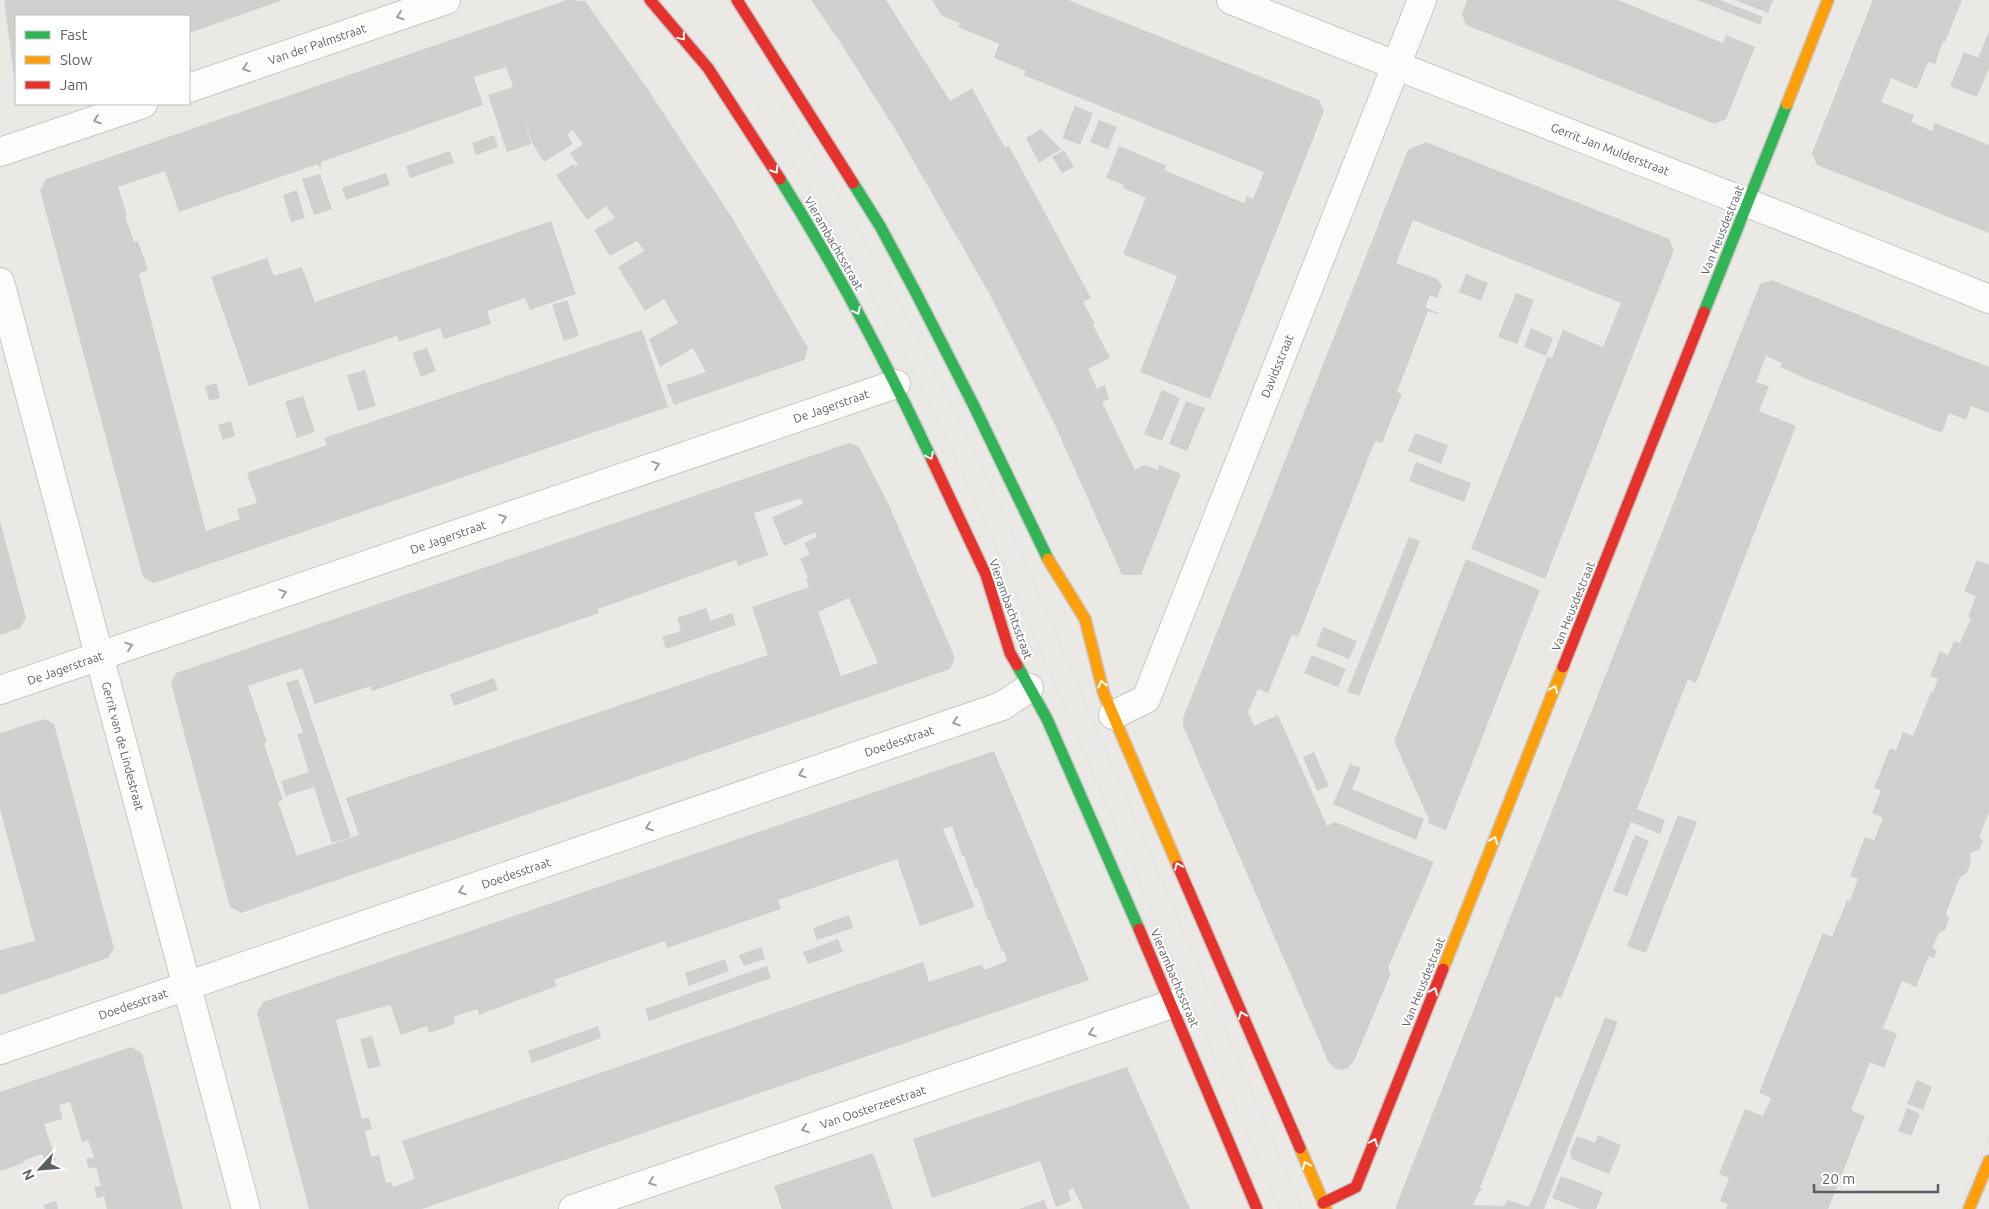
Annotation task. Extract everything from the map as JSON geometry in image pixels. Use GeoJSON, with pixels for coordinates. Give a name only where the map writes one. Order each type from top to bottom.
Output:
{"type":"FeatureCollection","features":[{"type":"Feature","properties":{"kind":"street","name":"Van der Palmstraat"},"geometry":{"type":"LineString","coordinates":[[190,88],[446,0]]}},
{"type":"Feature","properties":{"kind":"street","name":"Vierambachtsstraat"},"geometry":{"type":"LineString","coordinates":[[650,0],[708,68],[753,135],[804,216],[896,384],[986,575],[1010,652],[1047,720],[1172,1004],[1257,1209]]}},
{"type":"Feature","properties":{"kind":"street"},"geometry":{"type":"LineString","coordinates":[[736,0],[880,226],[916,291],[973,404],[1043,551],[1085,619],[1104,694],[1324,1206]]}},
{"type":"Feature","properties":{"kind":"street","name":"Gerrit Jan Mulderstraat"},"geometry":{"type":"LineString","coordinates":[[1230,0],[1748,202],[1989,299]]}},
{"type":"Feature","properties":{"kind":"street","name":"Davidsstraat"},"geometry":{"type":"LineString","coordinates":[[1113,715],[1146,699],[1422,0]]}},
{"type":"Feature","properties":{"kind":"street","name":"Van Heusdestraat"},"geometry":{"type":"LineString","coordinates":[[1324,1206],[1356,1188],[1828,0]]}},
{"type":"Feature","properties":{"kind":"street"},"geometry":{"type":"LineString","coordinates":[[0,152],[140,105]]}},
{"type":"Feature","properties":{"kind":"street","name":"Gerrit van de Lindestraat"},"geometry":{"type":"LineString","coordinates":[[0,282],[246,1209]]}},
{"type":"Feature","properties":{"kind":"street","name":"De Jagerstraat"},"geometry":{"type":"LineString","coordinates":[[0,690],[896,384]]}},
{"type":"Feature","properties":{"kind":"street","name":"Doedesstraat"},"geometry":{"type":"LineString","coordinates":[[0,1050],[1002,706],[1029,688]]}},
{"type":"Feature","properties":{"kind":"street","name":"Van Oosterzeestraat"},"geometry":{"type":"LineString","coordinates":[[573,1209],[1172,1004]]}},
{"type":"Feature","properties":{"kind":"street"},"geometry":{"type":"LineString","coordinates":[[1978,1200],[1989,1161]]}},
{"type":"Feature","properties":{"kind":"building"},"geometry":{"type":"Polygon","coordinates":[[[4,0],[283,0],[190,33],[190,15],[15,15],[15,83],[4,0]]]}},
{"type":"Feature","properties":{"kind":"building"},"geometry":{"type":"Polygon","coordinates":[[[567,0],[585,1],[645,85],[734,221],[808,348],[804,360],[674,405],[666,385],[706,372],[693,348],[660,367],[649,339],[678,323],[664,299],[645,311],[618,267],[644,251],[637,241],[610,256],[594,230],[615,218],[606,206],[587,220],[556,175],[574,164],[575,167],[578,165],[570,153],[583,144],[573,130],[567,134],[573,144],[544,162],[531,141],[522,112],[531,144],[507,152],[488,95],[513,87],[506,67],[474,77],[483,105],[321,162],[321,171],[318,164],[179,212],[165,171],[118,187],[134,242],[138,241],[148,270],[139,274],[206,531],[240,519],[237,509],[257,503],[247,473],[327,445],[324,438],[642,330],[668,407],[154,583],[143,577],[40,190],[46,179],[567,0]]]}},
{"type":"Feature","properties":{"kind":"building"},"geometry":{"type":"Polygon","coordinates":[[[811,0],[886,0],[950,101],[972,88],[1005,148],[1009,146],[1091,298],[1083,302],[1110,358],[1088,369],[1097,389],[1105,385],[1109,399],[1102,402],[1135,470],[1144,465],[1158,470],[1159,465],[1181,474],[1141,575],[1122,575],[1055,425],[989,293],[898,134],[811,0]]]}},
{"type":"Feature","properties":{"kind":"building"},"geometry":{"type":"Polygon","coordinates":[[[932,0],[1068,0],[1319,100],[1324,111],[1210,399],[1140,372],[1177,276],[1123,254],[1146,198],[1123,188],[1124,185],[1106,178],[1119,146],[1167,166],[1164,170],[1244,203],[1247,196],[1253,199],[1264,172],[1023,75],[1026,71],[994,58],[999,44],[958,27],[960,23],[942,16],[932,0]]]}},
{"type":"Feature","properties":{"kind":"building"},"geometry":{"type":"Polygon","coordinates":[[[1467,0],[1618,0],[1723,43],[1726,35],[1755,47],[1726,119],[1715,124],[1466,25],[1462,14],[1467,0]]]}},
{"type":"Feature","properties":{"kind":"building"},"geometry":{"type":"Polygon","coordinates":[[[1697,0],[1720,0],[1763,17],[1760,25],[1697,0]]]}},
{"type":"Feature","properties":{"kind":"building"},"geometry":{"type":"Polygon","coordinates":[[[1735,0],[1773,0],[1768,13],[1735,0]]]}},
{"type":"Feature","properties":{"kind":"building"},"geometry":{"type":"Polygon","coordinates":[[[1873,0],[1962,0],[1945,42],[1943,41],[1935,64],[1928,62],[1917,89],[1891,78],[1881,102],[1914,115],[1911,122],[1932,131],[1935,123],[1989,145],[1989,233],[1817,165],[1812,153],[1873,0]]]}},
{"type":"Feature","properties":{"kind":"building"},"geometry":{"type":"Polygon","coordinates":[[[1989,31],[1989,68],[1977,97],[1950,86],[1964,52],[1978,58],[1989,31]]]}},
{"type":"Feature","properties":{"kind":"building"},"geometry":{"type":"Polygon","coordinates":[[[1075,106],[1093,113],[1080,145],[1062,138],[1075,106]]]}},
{"type":"Feature","properties":{"kind":"building"},"geometry":{"type":"Polygon","coordinates":[[[1099,120],[1117,127],[1108,149],[1090,142],[1099,120]]]}},
{"type":"Feature","properties":{"kind":"building"},"geometry":{"type":"Polygon","coordinates":[[[1041,129],[1061,149],[1039,163],[1026,138],[1041,129]]]}},
{"type":"Feature","properties":{"kind":"building"},"geometry":{"type":"Polygon","coordinates":[[[494,135],[498,147],[476,155],[472,143],[494,135]]]}},
{"type":"Feature","properties":{"kind":"building"},"geometry":{"type":"Polygon","coordinates":[[[1426,142],[1669,239],[1674,250],[1545,579],[1471,549],[1548,356],[1552,358],[1563,330],[1603,347],[1621,303],[1413,220],[1396,263],[1437,279],[1442,286],[1437,298],[1430,295],[1425,307],[1438,314],[1428,311],[1397,392],[1402,394],[1382,443],[1375,441],[1298,637],[1292,634],[1268,693],[1258,689],[1248,712],[1254,726],[1278,715],[1327,826],[1335,822],[1434,862],[1388,968],[1391,973],[1354,1061],[1348,1068],[1341,1070],[1334,1068],[1328,1061],[1183,726],[1183,718],[1408,150],[1426,142]]]}},
{"type":"Feature","properties":{"kind":"building"},"geometry":{"type":"Polygon","coordinates":[[[1064,150],[1074,167],[1062,173],[1052,157],[1064,150]]]}},
{"type":"Feature","properties":{"kind":"building"},"geometry":{"type":"Polygon","coordinates":[[[450,151],[454,163],[410,178],[406,166],[450,151]]]}},
{"type":"Feature","properties":{"kind":"building"},"geometry":{"type":"Polygon","coordinates":[[[386,173],[390,185],[346,200],[342,188],[386,173]]]}},
{"type":"Feature","properties":{"kind":"building"},"geometry":{"type":"Polygon","coordinates":[[[320,174],[332,209],[314,215],[302,179],[320,174]]]}},
{"type":"Feature","properties":{"kind":"building"},"geometry":{"type":"Polygon","coordinates":[[[297,190],[305,218],[291,222],[283,195],[297,190]]]}},
{"type":"Feature","properties":{"kind":"building"},"geometry":{"type":"Polygon","coordinates":[[[551,221],[576,294],[530,310],[525,298],[487,311],[491,324],[444,339],[440,328],[399,342],[397,336],[249,386],[211,277],[267,258],[274,276],[302,267],[315,302],[551,221]]]}},
{"type":"Feature","properties":{"kind":"building"},"geometry":{"type":"Polygon","coordinates":[[[1466,274],[1488,283],[1481,301],[1459,292],[1466,274]]]}},
{"type":"Feature","properties":{"kind":"building"},"geometry":{"type":"Polygon","coordinates":[[[1772,280],[1989,367],[1989,413],[1971,406],[1966,420],[1949,413],[1942,433],[1807,379],[1780,367],[1782,363],[1766,356],[1756,382],[1769,386],[1759,411],[1796,426],[1696,683],[1688,679],[1637,809],[1665,820],[1660,834],[1631,822],[1561,998],[1556,996],[1480,1188],[1483,1189],[1482,1191],[1480,1190],[1473,1205],[1504,1206],[1508,1200],[1529,1207],[1605,1017],[1618,1022],[1544,1209],[1396,1209],[1760,284],[1772,280]]]}},
{"type":"Feature","properties":{"kind":"building"},"geometry":{"type":"Polygon","coordinates":[[[1516,293],[1534,300],[1517,344],[1498,337],[1516,293]]]}},
{"type":"Feature","properties":{"kind":"building"},"geometry":{"type":"Polygon","coordinates":[[[567,300],[579,336],[564,341],[552,305],[567,300]]]}},
{"type":"Feature","properties":{"kind":"building"},"geometry":{"type":"Polygon","coordinates":[[[1531,328],[1553,338],[1546,356],[1524,347],[1531,328]]]}},
{"type":"Feature","properties":{"kind":"building"},"geometry":{"type":"Polygon","coordinates":[[[427,348],[436,371],[421,377],[412,353],[427,348]]]}},
{"type":"Feature","properties":{"kind":"building"},"geometry":{"type":"Polygon","coordinates":[[[365,370],[376,406],[358,411],[347,375],[365,370]]]}},
{"type":"Feature","properties":{"kind":"building"},"geometry":{"type":"Polygon","coordinates":[[[217,383],[220,398],[209,401],[205,386],[217,383]]]}},
{"type":"Feature","properties":{"kind":"building"},"geometry":{"type":"Polygon","coordinates":[[[1162,390],[1180,398],[1162,441],[1144,434],[1162,390]]]}},
{"type":"Feature","properties":{"kind":"building"},"geometry":{"type":"Polygon","coordinates":[[[303,396],[315,432],[297,438],[285,402],[303,396]]]}},
{"type":"Feature","properties":{"kind":"building"},"geometry":{"type":"Polygon","coordinates":[[[1186,401],[1205,408],[1187,451],[1169,444],[1186,401]]]}},
{"type":"Feature","properties":{"kind":"building"},"geometry":{"type":"Polygon","coordinates":[[[231,421],[235,436],[223,440],[218,425],[231,421]]]}},
{"type":"Feature","properties":{"kind":"building"},"geometry":{"type":"Polygon","coordinates":[[[1415,433],[1448,445],[1441,464],[1408,451],[1415,433]]]}},
{"type":"Feature","properties":{"kind":"building"},"geometry":{"type":"Polygon","coordinates":[[[849,443],[859,447],[888,503],[955,658],[950,669],[241,913],[230,907],[171,683],[176,673],[849,443]],[[801,498],[754,513],[768,555],[738,566],[736,560],[598,609],[599,613],[372,691],[371,686],[315,704],[302,668],[248,686],[267,742],[264,744],[283,800],[278,802],[297,856],[359,835],[346,798],[768,655],[752,607],[809,587],[806,578],[808,577],[800,559],[810,554],[804,543],[817,537],[815,532],[784,546],[772,517],[803,504],[801,498]],[[849,598],[818,612],[841,676],[878,663],[849,598]]]}},
{"type":"Feature","properties":{"kind":"building"},"geometry":{"type":"Polygon","coordinates":[[[1416,462],[1471,483],[1464,502],[1409,481],[1416,462]]]}},
{"type":"Feature","properties":{"kind":"building"},"geometry":{"type":"Polygon","coordinates":[[[0,521],[26,618],[20,628],[0,635],[0,521]]]}},
{"type":"Feature","properties":{"kind":"building"},"geometry":{"type":"Polygon","coordinates":[[[1409,537],[1420,541],[1359,696],[1347,692],[1409,537]]]}},
{"type":"Feature","properties":{"kind":"building"},"geometry":{"type":"Polygon","coordinates":[[[1466,559],[1540,590],[1446,830],[1428,823],[1429,820],[1394,741],[1466,559]]]}},
{"type":"Feature","properties":{"kind":"building"},"geometry":{"type":"Polygon","coordinates":[[[1977,560],[1989,565],[1989,812],[1979,838],[1983,840],[1979,850],[1973,853],[1970,852],[1971,862],[1966,874],[1960,877],[1946,913],[1949,919],[1945,930],[1939,933],[1932,948],[1937,950],[1934,958],[1929,956],[1916,987],[1902,981],[1883,1028],[1897,1034],[1884,1068],[1870,1062],[1851,1110],[1865,1116],[1828,1209],[1726,1209],[1728,1204],[1720,1201],[1729,1178],[1719,1174],[1745,1109],[1763,1116],[1771,1098],[1759,1093],[1775,1052],[1823,933],[1832,937],[1847,900],[1850,901],[1858,879],[1850,876],[1865,837],[1874,840],[1883,818],[1872,813],[1881,790],[1874,788],[1890,748],[1896,750],[1903,732],[1913,736],[1938,679],[1930,676],[1940,651],[1948,655],[1954,641],[1960,643],[1971,618],[1968,617],[1976,596],[1964,591],[1977,560]]]}},
{"type":"Feature","properties":{"kind":"building"},"geometry":{"type":"Polygon","coordinates":[[[706,608],[711,621],[732,613],[736,625],[666,649],[662,637],[681,631],[677,618],[706,608]]]}},
{"type":"Feature","properties":{"kind":"building"},"geometry":{"type":"Polygon","coordinates":[[[1323,627],[1357,641],[1349,659],[1316,646],[1323,627]]]}},
{"type":"Feature","properties":{"kind":"building"},"geometry":{"type":"Polygon","coordinates":[[[1312,655],[1346,669],[1338,687],[1304,673],[1312,655]]]}},
{"type":"Feature","properties":{"kind":"building"},"geometry":{"type":"Polygon","coordinates":[[[494,678],[498,690],[454,706],[450,694],[494,678]]]}},
{"type":"Feature","properties":{"kind":"building"},"geometry":{"type":"Polygon","coordinates":[[[298,679],[351,837],[332,843],[314,787],[286,796],[281,781],[309,772],[297,734],[303,733],[286,683],[298,679]]]}},
{"type":"Feature","properties":{"kind":"building"},"geometry":{"type":"Polygon","coordinates":[[[44,719],[54,724],[114,948],[108,958],[0,995],[0,950],[35,941],[0,809],[0,733],[44,719]]]}},
{"type":"Feature","properties":{"kind":"building"},"geometry":{"type":"Polygon","coordinates":[[[994,751],[1089,980],[422,1209],[309,1209],[257,1013],[263,1002],[994,751]],[[952,826],[943,829],[975,907],[920,926],[897,859],[778,900],[781,909],[667,948],[665,941],[554,980],[557,986],[481,1014],[480,1016],[477,1009],[453,1017],[455,1024],[429,1033],[427,1026],[401,1035],[390,1005],[336,1020],[362,1119],[369,1117],[372,1129],[365,1131],[371,1157],[379,1155],[386,1183],[391,1182],[393,1187],[415,1179],[402,1141],[923,962],[929,982],[982,964],[984,970],[1007,961],[990,920],[988,920],[964,856],[962,856],[952,826]]]}},
{"type":"Feature","properties":{"kind":"building"},"geometry":{"type":"Polygon","coordinates":[[[1314,752],[1329,786],[1317,791],[1303,757],[1314,752]]]}},
{"type":"Feature","properties":{"kind":"building"},"geometry":{"type":"Polygon","coordinates":[[[1350,764],[1361,768],[1352,789],[1424,819],[1416,840],[1333,804],[1350,764]]]}},
{"type":"Feature","properties":{"kind":"building"},"geometry":{"type":"Polygon","coordinates":[[[1678,815],[1697,822],[1646,953],[1627,946],[1678,815]]]}},
{"type":"Feature","properties":{"kind":"building"},"geometry":{"type":"Polygon","coordinates":[[[1635,835],[1649,841],[1627,896],[1613,891],[1635,835]]]}},
{"type":"Feature","properties":{"kind":"building"},"geometry":{"type":"Polygon","coordinates":[[[849,915],[853,928],[817,940],[813,928],[849,915]]]}},
{"type":"Feature","properties":{"kind":"building"},"geometry":{"type":"Polygon","coordinates":[[[838,939],[843,952],[808,964],[803,952],[838,939]]]}},
{"type":"Feature","properties":{"kind":"building"},"geometry":{"type":"Polygon","coordinates":[[[761,947],[765,959],[744,966],[739,955],[761,947]]]}},
{"type":"Feature","properties":{"kind":"building"},"geometry":{"type":"Polygon","coordinates":[[[725,959],[729,971],[689,986],[685,973],[725,959]]]}},
{"type":"Feature","properties":{"kind":"building"},"geometry":{"type":"Polygon","coordinates":[[[767,966],[771,978],[649,1021],[645,1009],[767,966]]]}},
{"type":"Feature","properties":{"kind":"building"},"geometry":{"type":"Polygon","coordinates":[[[598,1026],[601,1038],[532,1063],[528,1051],[598,1026]]]}},
{"type":"Feature","properties":{"kind":"building"},"geometry":{"type":"Polygon","coordinates":[[[372,1036],[381,1066],[368,1069],[360,1039],[372,1036]]]}},
{"type":"Feature","properties":{"kind":"building"},"geometry":{"type":"Polygon","coordinates":[[[131,1047],[142,1053],[183,1209],[107,1209],[104,1196],[97,1198],[94,1187],[101,1186],[96,1167],[89,1169],[86,1159],[94,1157],[88,1140],[82,1142],[70,1102],[59,1105],[63,1119],[44,1124],[56,1160],[46,1163],[42,1154],[23,1161],[24,1163],[0,1171],[0,1092],[131,1047]]]}},
{"type":"Feature","properties":{"kind":"building"},"geometry":{"type":"Polygon","coordinates":[[[1127,1067],[1190,1209],[1083,1209],[1073,1188],[1068,1190],[1071,1201],[1056,1207],[1040,1161],[932,1198],[913,1139],[1127,1067]]]}},
{"type":"Feature","properties":{"kind":"building"},"geometry":{"type":"Polygon","coordinates":[[[1917,1080],[1932,1087],[1923,1110],[1907,1104],[1917,1080]]]}},
{"type":"Feature","properties":{"kind":"building"},"geometry":{"type":"Polygon","coordinates":[[[1907,1108],[1920,1114],[1911,1136],[1898,1131],[1907,1108]]]}},
{"type":"Feature","properties":{"kind":"building"},"geometry":{"type":"Polygon","coordinates":[[[1598,1135],[1621,1145],[1609,1174],[1572,1159],[1570,1152],[1577,1136],[1595,1143],[1598,1135]]]}},
{"type":"Feature","properties":{"kind":"building"},"geometry":{"type":"Polygon","coordinates":[[[873,1153],[893,1209],[782,1209],[774,1186],[873,1153]]]}},
{"type":"Feature","properties":{"kind":"building"},"geometry":{"type":"Polygon","coordinates":[[[1561,1176],[1603,1192],[1596,1209],[1580,1209],[1552,1198],[1561,1176]]]}},
{"type":"Feature","properties":{"kind":"building"},"geometry":{"type":"Polygon","coordinates":[[[1044,1200],[1048,1209],[1019,1209],[1044,1200]]]}},
{"type":"Feature","properties":{"kind":"building"},"geometry":{"type":"Polygon","coordinates":[[[56,1201],[58,1209],[45,1209],[43,1205],[56,1201]]]}},
{"type":"Feature","properties":{"kind":"tram line"},"geometry":{"type":"LineString","coordinates":[[685,0],[776,135],[833,228],[860,274],[933,412],[1011,581],[1280,1209]]}},
{"type":"Feature","properties":{"kind":"tram line"},"geometry":{"type":"LineString","coordinates":[[710,0],[778,100],[842,202],[901,306],[956,413],[1030,573],[1302,1209]]}},
{"type":"Feature","properties":{"kind":"tram line"},"geometry":{"type":"LineString","coordinates":[[1959,1209],[1989,1137]]}},
{"type":"Feature","properties":{"kind":"tram line"},"geometry":{"type":"LineString","coordinates":[[1977,1209],[1989,1180]]}},
{"type":"Feature","properties":{"kind":"traffic: fast"},"geometry":{"type":"LineString","coordinates":[[1704,312],[1787,104]]}},
{"type":"Feature","properties":{"kind":"traffic: fast"},"geometry":{"type":"LineString","coordinates":[[780,179],[861,317],[932,460]]}},
{"type":"Feature","properties":{"kind":"traffic: fast"},"geometry":{"type":"LineString","coordinates":[[853,183],[880,226],[915,291],[973,404],[1048,559]]}},
{"type":"Feature","properties":{"kind":"traffic: fast"},"geometry":{"type":"LineString","coordinates":[[1017,665],[1047,719],[1139,929]]}},
{"type":"Feature","properties":{"kind":"traffic: slow"},"geometry":{"type":"LineString","coordinates":[[1787,104],[1828,0]]}},
{"type":"Feature","properties":{"kind":"traffic: slow"},"geometry":{"type":"LineString","coordinates":[[1048,559],[1085,619],[1104,694],[1178,866]]}},
{"type":"Feature","properties":{"kind":"traffic: slow"},"geometry":{"type":"LineString","coordinates":[[1443,969],[1563,667]]}},
{"type":"Feature","properties":{"kind":"traffic: slow"},"geometry":{"type":"LineString","coordinates":[[1300,1148],[1326,1209]]}},
{"type":"Feature","properties":{"kind":"traffic: slow"},"geometry":{"type":"LineString","coordinates":[[1969,1209],[1989,1161]]}},
{"type":"Feature","properties":{"kind":"traffic: jam"},"geometry":{"type":"LineString","coordinates":[[650,0],[708,68],[780,179]]}},
{"type":"Feature","properties":{"kind":"traffic: jam"},"geometry":{"type":"LineString","coordinates":[[737,0],[853,183]]}},
{"type":"Feature","properties":{"kind":"traffic: jam"},"geometry":{"type":"LineString","coordinates":[[1563,667],[1704,312]]}},
{"type":"Feature","properties":{"kind":"traffic: jam"},"geometry":{"type":"LineString","coordinates":[[932,460],[986,575],[1010,653],[1017,665]]}},
{"type":"Feature","properties":{"kind":"traffic: jam"},"geometry":{"type":"LineString","coordinates":[[1178,866],[1300,1148]]}},
{"type":"Feature","properties":{"kind":"traffic: jam"},"geometry":{"type":"LineString","coordinates":[[1139,929],[1257,1209]]}},
{"type":"Feature","properties":{"kind":"traffic: jam"},"geometry":{"type":"LineString","coordinates":[[1323,1203],[1356,1187],[1443,969]]}}]}
